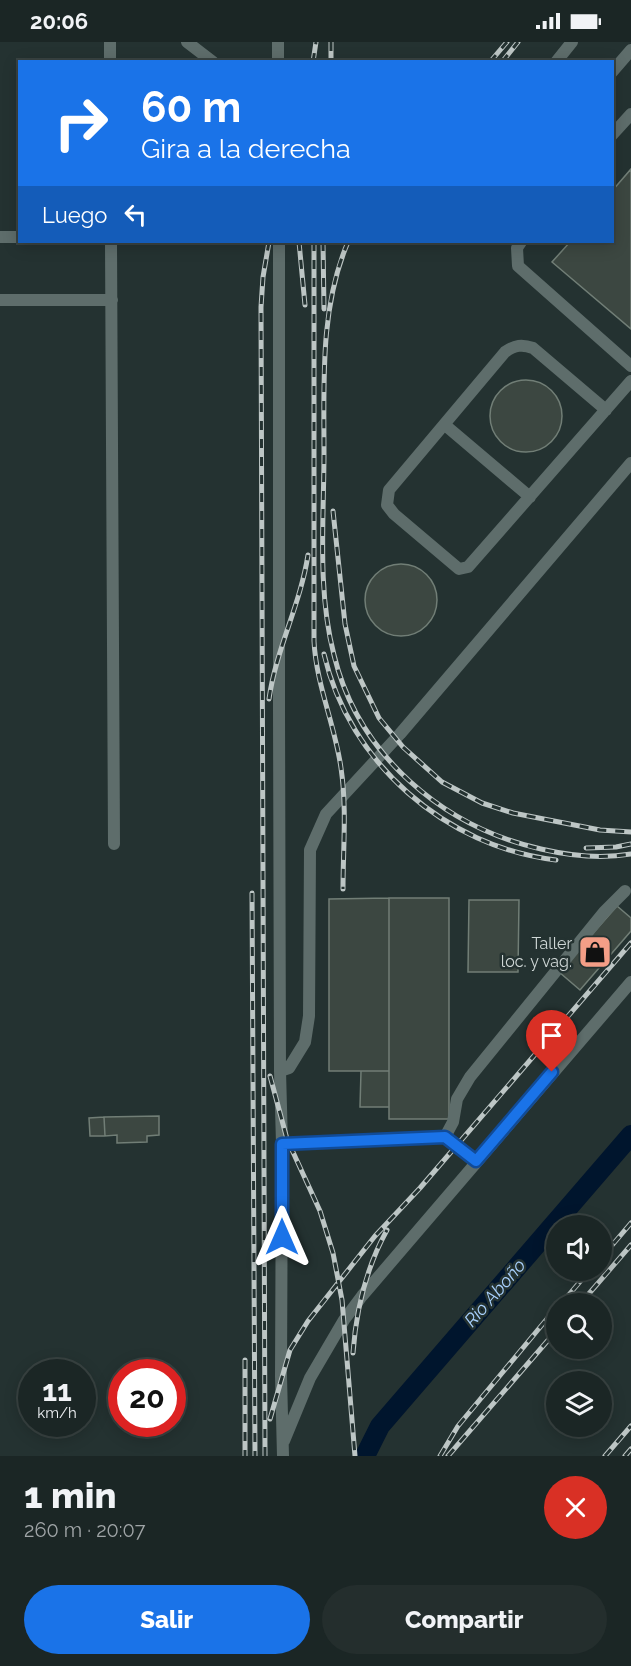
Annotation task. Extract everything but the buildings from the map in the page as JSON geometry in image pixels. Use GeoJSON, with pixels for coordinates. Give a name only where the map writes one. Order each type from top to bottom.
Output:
{"type":"FeatureCollection","features":[{"type":"Feature","properties":{"kind":"lane"},"geometry":{"type":"LineString","coordinates":[[110,42],[110,60]]}},
{"type":"Feature","properties":{"kind":"lane"},"geometry":{"type":"LineString","coordinates":[[187,42],[210,60]]}},
{"type":"Feature","properties":{"kind":"lane"},"geometry":{"type":"LineString","coordinates":[[278,42],[278,60]]}},
{"type":"Feature","properties":{"kind":"lane"},"geometry":{"type":"LineString","coordinates":[[558,60],[572,42]]}},
{"type":"Feature","properties":{"kind":"lane"},"geometry":{"type":"LineString","coordinates":[[614,70],[631,50]]}},
{"type":"Feature","properties":{"kind":"lane"},"geometry":{"type":"LineString","coordinates":[[614,133],[631,114]]}},
{"type":"Feature","properties":{"kind":"lane"},"geometry":{"type":"LineString","coordinates":[[0,237],[18,237]]}},
{"type":"Feature","properties":{"kind":"lane"},"geometry":{"type":"LineString","coordinates":[[111,243],[114,844]]}},
{"type":"Feature","properties":{"kind":"lane"},"geometry":{"type":"LineString","coordinates":[[279,243],[283,1451]]}},
{"type":"Feature","properties":{"kind":"lane"},"geometry":{"type":"LineString","coordinates":[[520,243],[517,248],[518,266],[631,366]]}},
{"type":"Feature","properties":{"kind":"lane"},"geometry":{"type":"LineString","coordinates":[[0,300],[112,300]]}},
{"type":"Feature","properties":{"kind":"lane"},"geometry":{"type":"LineString","coordinates":[[606,410],[533,348],[524,345],[514,346],[505,352],[389,490],[387,505],[394,514],[459,568],[468,567],[530,497],[606,410],[631,381]]}},
{"type":"Feature","properties":{"kind":"lane"},"geometry":{"type":"LineString","coordinates":[[445,425],[530,497]]}},
{"type":"Feature","properties":{"kind":"lane"},"geometry":{"type":"LineString","coordinates":[[280,1071],[289,1068],[305,1042],[309,1016],[310,850],[326,814],[400,734],[631,463]]}},
{"type":"Feature","properties":{"kind":"lane"},"geometry":{"type":"LineString","coordinates":[[445,1137],[453,1122],[458,1099],[470,1077],[598,920],[625,891]]}},
{"type":"Feature","properties":{"kind":"lane"},"geometry":{"type":"LineString","coordinates":[[283,1451],[310,1378],[344,1320],[394,1256],[631,982]]}},
{"type":"Feature","properties":{"kind":"lane"},"geometry":{"type":"LineString","coordinates":[[282,1144],[445,1137],[476,1161]]}},
{"type":"Feature","properties":{"kind":"waterway","name":"Rio Aboño"},"geometry":{"type":"LineString","coordinates":[[365,1456],[380,1426],[631,1135]]}},
{"type":"Feature","properties":{"kind":"railway"},"geometry":{"type":"LineString","coordinates":[[313,60],[316,42]]}},
{"type":"Feature","properties":{"kind":"railway"},"geometry":{"type":"LineString","coordinates":[[331,42],[331,60]]}},
{"type":"Feature","properties":{"kind":"railway"},"geometry":{"type":"LineString","coordinates":[[492,60],[507,42]]}},
{"type":"Feature","properties":{"kind":"railway"},"geometry":{"type":"LineString","coordinates":[[504,60],[518,42]]}},
{"type":"Feature","properties":{"kind":"railway"},"geometry":{"type":"LineString","coordinates":[[265,1456],[261,307],[269,243]]}},
{"type":"Feature","properties":{"kind":"railway"},"geometry":{"type":"LineString","coordinates":[[299,243],[305,305]]}},
{"type":"Feature","properties":{"kind":"railway"},"geometry":{"type":"LineString","coordinates":[[314,243],[314,641],[318,673],[338,752],[343,783],[343,889]]}},
{"type":"Feature","properties":{"kind":"railway"},"geometry":{"type":"LineString","coordinates":[[323,243],[324,309]]}},
{"type":"Feature","properties":{"kind":"railway"},"geometry":{"type":"LineString","coordinates":[[348,243],[332,292],[328,319],[324,372],[323,529],[325,605],[334,655],[346,691],[363,724],[384,755],[410,781],[439,804],[471,823],[505,838],[541,849],[575,855],[620,856],[631,854]]}},
{"type":"Feature","properties":{"kind":"railway"},"geometry":{"type":"LineString","coordinates":[[333,511],[345,624],[354,666],[379,718],[403,747],[442,782],[482,803],[513,813],[600,830],[631,832]]}},
{"type":"Feature","properties":{"kind":"railway"},"geometry":{"type":"LineString","coordinates":[[269,699],[277,663],[300,592],[308,555]]}},
{"type":"Feature","properties":{"kind":"railway"},"geometry":{"type":"LineString","coordinates":[[324,654],[337,694],[355,730],[379,764],[408,793],[441,818],[477,838],[515,852],[556,860]]}},
{"type":"Feature","properties":{"kind":"railway"},"geometry":{"type":"LineString","coordinates":[[586,848],[631,844]]}},
{"type":"Feature","properties":{"kind":"railway"},"geometry":{"type":"LineString","coordinates":[[252,893],[255,1456]]}},
{"type":"Feature","properties":{"kind":"railway"},"geometry":{"type":"LineString","coordinates":[[270,1419],[290,1350],[308,1321],[375,1236],[420,1188],[631,943]]}},
{"type":"Feature","properties":{"kind":"railway"},"geometry":{"type":"LineString","coordinates":[[270,1076],[287,1139],[320,1211],[333,1253],[342,1300],[355,1456]]}},
{"type":"Feature","properties":{"kind":"railway"},"geometry":{"type":"LineString","coordinates":[[612,1245],[631,1223]]}},
{"type":"Feature","properties":{"kind":"railway"},"geometry":{"type":"LineString","coordinates":[[353,1353],[363,1290],[373,1259],[387,1230]]}},
{"type":"Feature","properties":{"kind":"railway"},"geometry":{"type":"LineString","coordinates":[[590,1293],[631,1245]]}},
{"type":"Feature","properties":{"kind":"railway"},"geometry":{"type":"LineString","coordinates":[[570,1293],[581,1281]]}},
{"type":"Feature","properties":{"kind":"railway"},"geometry":{"type":"LineString","coordinates":[[440,1456],[458,1426],[546,1320]]}},
{"type":"Feature","properties":{"kind":"railway"},"geometry":{"type":"LineString","coordinates":[[448,1456],[546,1343]]}},
{"type":"Feature","properties":{"kind":"railway"},"geometry":{"type":"LineString","coordinates":[[245,1360],[245,1456]]}},
{"type":"Feature","properties":{"kind":"railway"},"geometry":{"type":"LineString","coordinates":[[605,1456],[631,1426]]}},
{"type":"Feature","properties":{"kind":"railway"},"geometry":{"type":"LineString","coordinates":[[625,1456],[631,1449]]}},
{"type":"Feature","properties":{"kind":"place","name":"Taller loc. y vag."},"geometry":{"type":"Point","coordinates":[595,952]}},
{"type":"Feature","properties":{"kind":"route"},"geometry":{"type":"LineString","coordinates":[[282,1237],[282,1144],[445,1137],[476,1161],[552,1072]]}}]}
